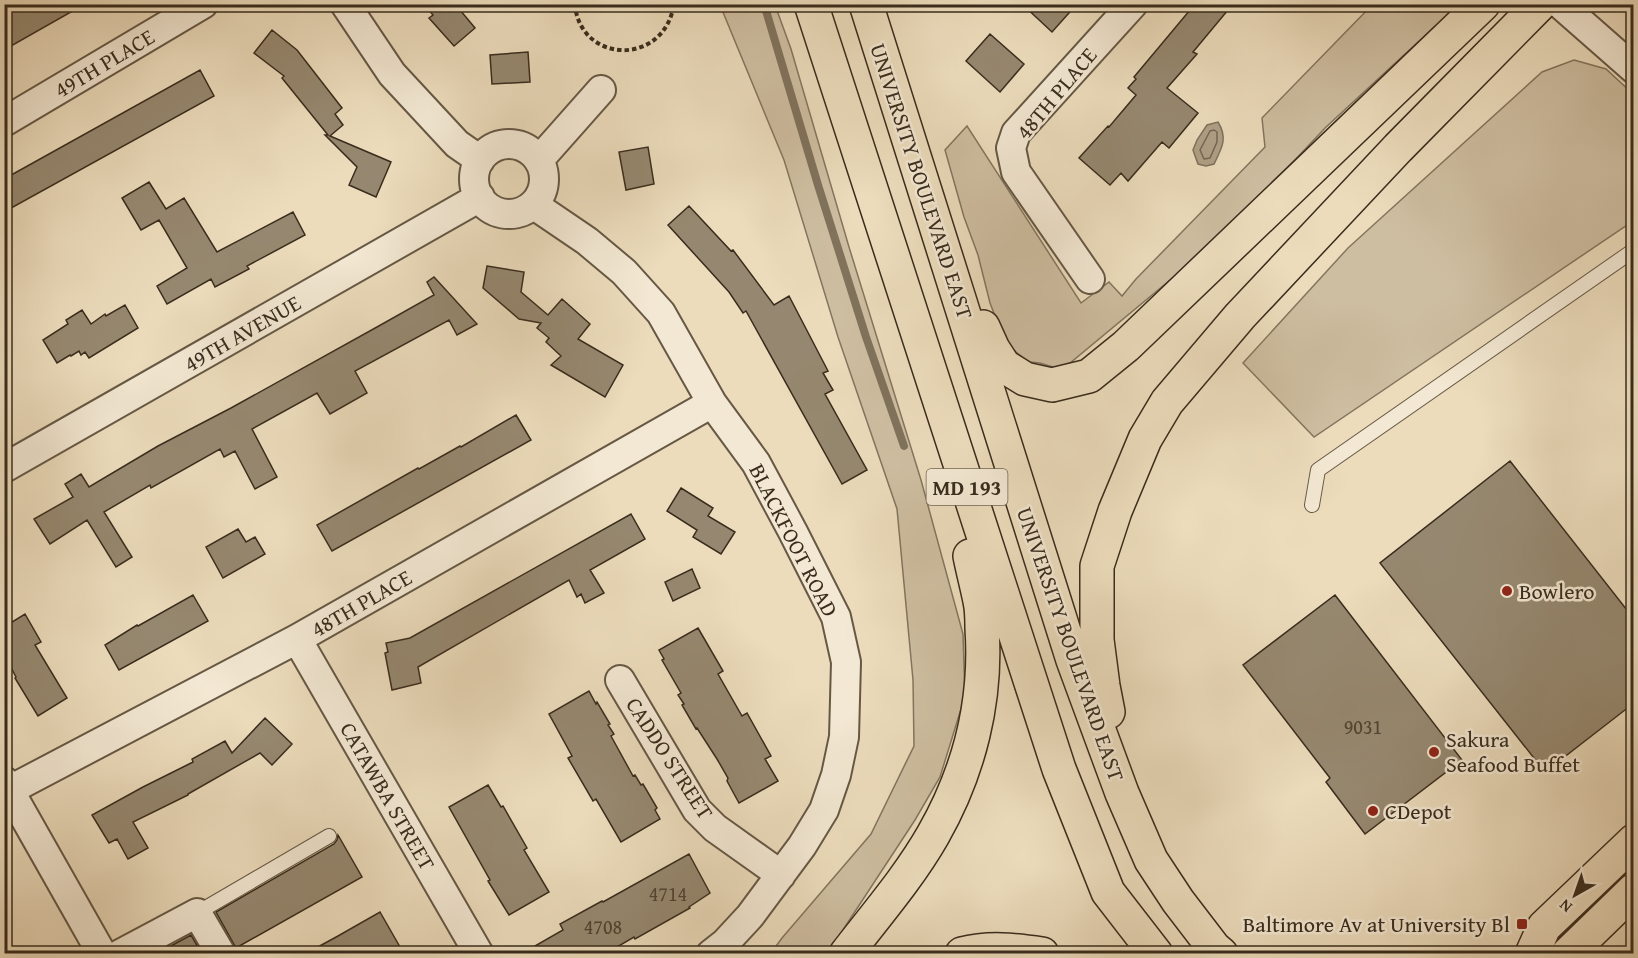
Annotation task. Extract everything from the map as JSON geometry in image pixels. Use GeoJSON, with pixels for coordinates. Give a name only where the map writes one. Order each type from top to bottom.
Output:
{"type":"FeatureCollection","features":[{"type":"Feature","properties":{"kind":"main road","name":"MD 193"},"geometry":{"type":"LineString","coordinates":[[811,4],[1059,769],[1108,892],[1156,954]]}},
{"type":"Feature","properties":{"kind":"main road","name":"UNIVERSITY BOULEVARD EAST"},"geometry":{"type":"LineString","coordinates":[[866,4],[1073,660],[1122,793],[1152,860],[1178,902],[1221,954]]}},
{"type":"Feature","properties":{"kind":"main road"},"geometry":{"type":"LineString","coordinates":[[915,157],[993,349],[1005,366],[1025,379],[1052,385],[1089,376],[1126,346],[1483,4]]}},
{"type":"Feature","properties":{"kind":"main road"},"geometry":{"type":"LineString","coordinates":[[1122,793],[1097,640],[1097,566],[1115,511],[1145,439],[1167,402],[1240,316],[1398,148],[1540,4]]}},
{"type":"Feature","properties":{"kind":"main road"},"geometry":{"type":"LineString","coordinates":[[846,954],[910,870],[951,801],[973,739],[980,703],[983,647],[980,602],[924,352]]}},
{"type":"Feature","properties":{"kind":"main road"},"geometry":{"type":"LineString","coordinates":[[1532,954],[1544,927],[1634,842]]}},
{"type":"Feature","properties":{"kind":"main road"},"geometry":{"type":"LineString","coordinates":[[1568,954],[1634,890]]}},
{"type":"Feature","properties":{"kind":"main road"},"geometry":{"type":"LineString","coordinates":[[962,954],[975,950],[1009,949],[1042,954]]}},
{"type":"Feature","properties":{"kind":"street","name":"49TH PLACE"},"geometry":{"type":"LineString","coordinates":[[4,122],[202,4]]}},
{"type":"Feature","properties":{"kind":"street"},"geometry":{"type":"LineString","coordinates":[[345,4],[392,74],[457,144],[480,160]]}},
{"type":"Feature","properties":{"kind":"street","name":"48TH PLACE"},"geometry":{"type":"LineString","coordinates":[[1090,279],[1016,172],[1011,148],[1016,133],[1133,4]]}},
{"type":"Feature","properties":{"kind":"street"},"geometry":{"type":"LineString","coordinates":[[1560,4],[1634,69]]}},
{"type":"Feature","properties":{"kind":"street"},"geometry":{"type":"LineString","coordinates":[[539,160],[601,90]]}},
{"type":"Feature","properties":{"kind":"street"},"geometry":{"type":"LineString","coordinates":[[509,144],[526,148],[539,160],[544,176],[542,194],[534,205],[520,212],[509,214],[497,212],[487,206],[480,197],[474,179],[476,169],[480,160],[492,148],[509,144]]}},
{"type":"Feature","properties":{"kind":"street","name":"49TH AVENUE"},"geometry":{"type":"LineString","coordinates":[[4,468],[480,197]]}},
{"type":"Feature","properties":{"kind":"street","name":"BLACKFOOT ROAD"},"geometry":{"type":"LineString","coordinates":[[534,205],[587,241],[624,272],[662,313],[712,403],[756,463],[836,617],[846,662],[844,737],[836,775],[824,810],[802,846],[750,916],[725,943],[711,954]]}},
{"type":"Feature","properties":{"kind":"street","name":"48TH PLACE"},"geometry":{"type":"LineString","coordinates":[[6,788],[297,639],[712,403]]}},
{"type":"Feature","properties":{"kind":"street","name":"CATAWBA STREET"},"geometry":{"type":"LineString","coordinates":[[297,639],[480,954]]}},
{"type":"Feature","properties":{"kind":"street","name":"CADDO STREET"},"geometry":{"type":"LineString","coordinates":[[620,680],[697,810],[715,828],[781,875]]}},
{"type":"Feature","properties":{"kind":"street"},"geometry":{"type":"LineString","coordinates":[[6,788],[102,954]]}},
{"type":"Feature","properties":{"kind":"street"},"geometry":{"type":"LineString","coordinates":[[120,954],[197,913],[221,954]]}},
{"type":"Feature","properties":{"kind":"lane"},"geometry":{"type":"LineString","coordinates":[[1312,505],[1318,470],[1634,250]]}},
{"type":"Feature","properties":{"kind":"lane"},"geometry":{"type":"LineString","coordinates":[[197,913],[329,836]]}},
{"type":"Feature","properties":{"kind":"path"},"geometry":{"type":"LineString","coordinates":[[575,4],[575,13],[583,29],[595,42],[611,49],[628,51],[645,46],[659,37],[669,23],[674,4]]}},
{"type":"Feature","properties":{"kind":"shaded area"},"geometry":{"type":"Polygon","coordinates":[[[720,5],[775,5],[791,49],[921,480],[963,634],[965,696],[940,777],[915,820],[826,953],[771,953],[871,834],[914,746],[913,680],[897,509],[838,337],[784,160],[720,5]]]}},
{"type":"Feature","properties":{"kind":"shaded area"},"geometry":{"type":"Polygon","coordinates":[[[1372,5],[1458,5],[1325,128],[1260,197],[1199,256],[1070,363],[1056,368],[1029,362],[1016,352],[1004,339],[990,303],[978,255],[964,217],[945,150],[967,126],[1081,303],[1109,282],[1122,296],[1265,147],[1262,118],[1372,5]]]}},
{"type":"Feature","properties":{"kind":"shaded area"},"geometry":{"type":"Polygon","coordinates":[[[1574,60],[1606,69],[1633,94],[1633,221],[1314,437],[1243,363],[1348,248],[1542,72],[1574,60]]]}},
{"type":"Feature","properties":{"kind":"water"},"geometry":{"type":"Polygon","coordinates":[[[1218,122],[1223,138],[1217,158],[1214,164],[1206,166],[1198,164],[1193,150],[1197,140],[1207,125],[1218,122]]]}},
{"type":"Feature","properties":{"kind":"building"},"geometry":{"type":"Polygon","coordinates":[[[25,4],[85,4],[4,50],[4,16],[25,4]]]}},
{"type":"Feature","properties":{"kind":"building"},"geometry":{"type":"Polygon","coordinates":[[[424,4],[455,4],[475,28],[454,46],[429,18],[433,15],[424,4]]]}},
{"type":"Feature","properties":{"kind":"building"},"geometry":{"type":"Polygon","coordinates":[[[1022,4],[1077,4],[1052,32],[1022,4]]]}},
{"type":"Feature","properties":{"kind":"building"},"geometry":{"type":"Polygon","coordinates":[[[1195,4],[1233,4],[1193,52],[1197,54],[1167,88],[1198,113],[1169,148],[1162,142],[1128,181],[1121,173],[1110,185],[1079,158],[1136,95],[1128,88],[1136,79],[1134,77],[1195,4]]]}},
{"type":"Feature","properties":{"kind":"building"},"geometry":{"type":"Polygon","coordinates":[[[272,30],[297,50],[342,108],[335,114],[343,125],[330,136],[391,162],[376,197],[349,185],[357,167],[325,135],[328,135],[282,78],[284,76],[254,53],[272,30]]]}},
{"type":"Feature","properties":{"kind":"building"},"geometry":{"type":"Polygon","coordinates":[[[990,34],[1024,64],[1000,92],[966,61],[990,34]]]}},
{"type":"Feature","properties":{"kind":"building"},"geometry":{"type":"Polygon","coordinates":[[[528,52],[530,82],[492,84],[490,55],[528,52]]]}},
{"type":"Feature","properties":{"kind":"building"},"geometry":{"type":"Polygon","coordinates":[[[200,70],[214,96],[4,212],[4,179],[200,70]]]}},
{"type":"Feature","properties":{"kind":"building"},"geometry":{"type":"Polygon","coordinates":[[[648,147],[654,184],[626,190],[619,152],[648,147]]]}},
{"type":"Feature","properties":{"kind":"building"},"geometry":{"type":"Polygon","coordinates":[[[149,182],[166,209],[184,198],[217,252],[293,212],[305,235],[247,266],[249,269],[215,287],[211,279],[167,304],[157,286],[187,268],[159,220],[141,230],[122,198],[149,182]]]}},
{"type":"Feature","properties":{"kind":"building"},"geometry":{"type":"Polygon","coordinates":[[[689,206],[731,251],[733,250],[774,305],[789,296],[828,371],[823,373],[833,390],[825,394],[867,470],[842,484],[746,311],[743,313],[729,292],[668,225],[689,206]]]}},
{"type":"Feature","properties":{"kind":"building"},"geometry":{"type":"Polygon","coordinates":[[[487,266],[524,272],[521,292],[548,315],[562,299],[590,324],[578,339],[623,365],[605,397],[551,365],[561,356],[546,342],[549,338],[537,328],[541,323],[519,319],[483,288],[487,266]]]}},
{"type":"Feature","properties":{"kind":"building"},"geometry":{"type":"Polygon","coordinates":[[[434,277],[477,324],[457,335],[449,320],[355,371],[367,393],[330,414],[317,393],[252,429],[277,477],[255,489],[235,451],[224,457],[220,449],[104,512],[132,557],[116,567],[87,520],[50,544],[34,519],[73,497],[65,484],[81,474],[89,487],[158,446],[377,327],[434,295],[427,282],[434,277]]]}},
{"type":"Feature","properties":{"kind":"building"},"geometry":{"type":"Polygon","coordinates":[[[125,305],[138,328],[89,358],[85,352],[81,355],[79,351],[57,363],[43,340],[68,324],[66,320],[82,310],[91,324],[105,314],[106,316],[125,305]]]}},
{"type":"Feature","properties":{"kind":"building"},"geometry":{"type":"Polygon","coordinates":[[[516,415],[531,440],[332,551],[317,525],[516,415]]]}},
{"type":"Feature","properties":{"kind":"building","name":"Bowlero"},"geometry":{"type":"Polygon","coordinates":[[[1510,461],[1634,619],[1634,703],[1545,772],[1380,563],[1510,461]]]}},
{"type":"Feature","properties":{"kind":"building"},"geometry":{"type":"Polygon","coordinates":[[[681,488],[713,508],[708,516],[735,532],[721,554],[693,537],[697,530],[667,511],[681,488]]]}},
{"type":"Feature","properties":{"kind":"building"},"geometry":{"type":"Polygon","coordinates":[[[631,514],[645,539],[590,570],[604,593],[585,603],[581,594],[577,597],[569,580],[418,667],[421,683],[392,690],[385,653],[388,652],[386,643],[410,638],[631,514]]]}},
{"type":"Feature","properties":{"kind":"building"},"geometry":{"type":"Polygon","coordinates":[[[238,529],[246,542],[255,537],[265,554],[223,578],[206,547],[238,529]]]}},
{"type":"Feature","properties":{"kind":"building"},"geometry":{"type":"Polygon","coordinates":[[[692,569],[700,588],[673,601],[665,582],[692,569]]]}},
{"type":"Feature","properties":{"kind":"building"},"geometry":{"type":"Polygon","coordinates":[[[193,595],[208,621],[119,670],[105,645],[193,595]]]}},
{"type":"Feature","properties":{"kind":"building"},"geometry":{"type":"Polygon","coordinates":[[[1335,595],[1462,760],[1365,834],[1326,782],[1330,778],[1243,665],[1335,595]]]}},
{"type":"Feature","properties":{"kind":"building"},"geometry":{"type":"Polygon","coordinates":[[[25,614],[41,642],[35,645],[67,698],[38,716],[15,678],[4,654],[4,627],[25,614]]]}},
{"type":"Feature","properties":{"kind":"building"},"geometry":{"type":"Polygon","coordinates":[[[698,628],[723,671],[718,674],[742,716],[747,713],[771,756],[765,759],[778,781],[739,803],[717,759],[682,705],[684,704],[678,695],[681,693],[662,660],[664,659],[659,650],[698,628]]]}},
{"type":"Feature","properties":{"kind":"building"},"geometry":{"type":"Polygon","coordinates":[[[589,691],[610,724],[608,725],[614,734],[611,736],[633,776],[635,775],[641,785],[643,784],[657,808],[655,810],[660,819],[621,842],[596,799],[593,801],[568,758],[572,756],[549,714],[589,691]]]}},
{"type":"Feature","properties":{"kind":"building"},"geometry":{"type":"Polygon","coordinates":[[[265,718],[292,744],[272,765],[260,753],[188,795],[133,822],[148,848],[128,859],[117,839],[109,843],[92,815],[193,762],[192,759],[225,741],[232,753],[265,718]]]}},
{"type":"Feature","properties":{"kind":"building"},"geometry":{"type":"Polygon","coordinates":[[[488,785],[527,848],[524,850],[549,892],[509,915],[488,881],[490,880],[449,807],[488,785]]]}},
{"type":"Feature","properties":{"kind":"building"},"geometry":{"type":"Polygon","coordinates":[[[338,835],[362,877],[236,948],[216,912],[334,844],[338,835]]]}},
{"type":"Feature","properties":{"kind":"building"},"geometry":{"type":"Polygon","coordinates":[[[689,854],[710,893],[690,908],[605,954],[521,954],[563,930],[560,924],[689,854]]]}},
{"type":"Feature","properties":{"kind":"building"},"geometry":{"type":"Polygon","coordinates":[[[380,912],[404,954],[305,954],[338,936],[380,912]]]}},
{"type":"Feature","properties":{"kind":"building"},"geometry":{"type":"Polygon","coordinates":[[[191,935],[202,954],[156,954],[191,935]]]}},
{"type":"Feature","properties":{"kind":"waterway"},"geometry":{"type":"LineString","coordinates":[[764,4],[866,337],[904,446]]}},
{"type":"Feature","properties":{"kind":"place","name":"Bowlero"},"geometry":{"type":"Point","coordinates":[1507,591]}},
{"type":"Feature","properties":{"kind":"place","name":"Sakura Seafood Buffet"},"geometry":{"type":"Point","coordinates":[1434,752]}},
{"type":"Feature","properties":{"kind":"place","name":"CDepot"},"geometry":{"type":"Point","coordinates":[1373,811]}},
{"type":"Feature","properties":{"kind":"place","name":"Baltimore Av at University Bl"},"geometry":{"type":"Point","coordinates":[1522,924]}}]}
